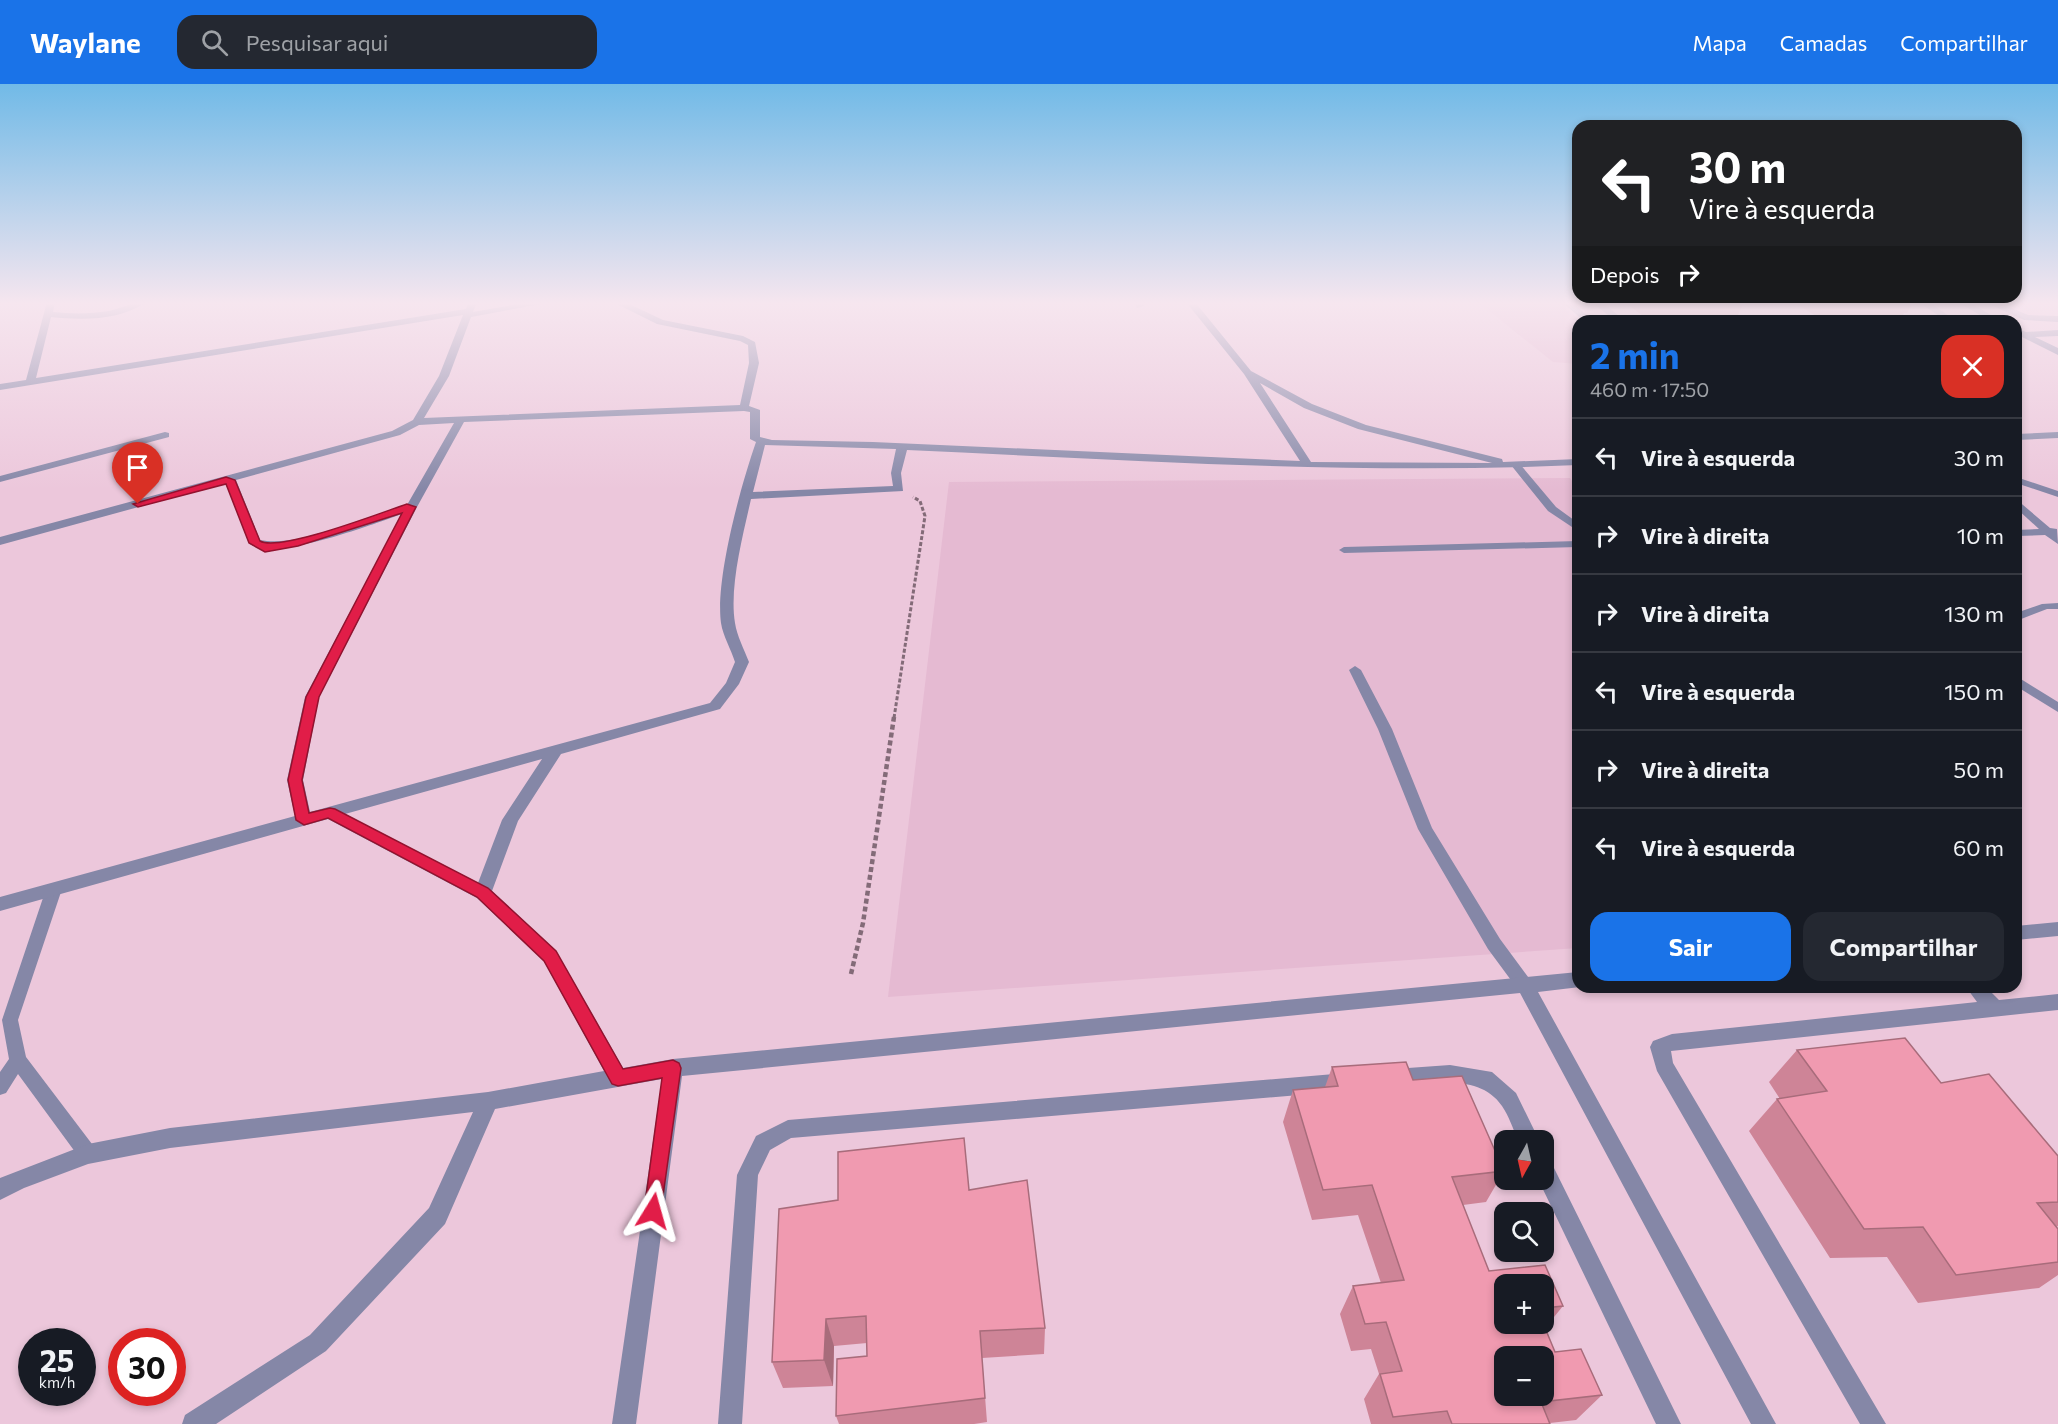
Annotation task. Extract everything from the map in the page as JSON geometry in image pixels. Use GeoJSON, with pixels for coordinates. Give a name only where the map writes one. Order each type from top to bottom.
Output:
{"type":"FeatureCollection","features":[{"type":"Feature","properties":{"kind":"street"},"geometry":{"type":"LineString","coordinates":[[30,382],[34,365]]}},
{"type":"Feature","properties":{"kind":"street"},"geometry":{"type":"LineString","coordinates":[[0,387],[137,365]]}},
{"type":"Feature","properties":{"kind":"street"},"geometry":{"type":"LineString","coordinates":[[417,422],[449,365]]}},
{"type":"Feature","properties":{"kind":"street"},"geometry":{"type":"LineString","coordinates":[[744,408],[754,365]]}},
{"type":"Feature","properties":{"kind":"street"},"geometry":{"type":"LineString","coordinates":[[1241,365],[1308,465]]}},
{"type":"Feature","properties":{"kind":"street"},"geometry":{"type":"LineString","coordinates":[[1248,373],[1308,406],[1362,427],[1516,465]]}},
{"type":"Feature","properties":{"kind":"street"},"geometry":{"type":"LineString","coordinates":[[0,541],[396,433],[417,422],[461,419],[744,408],[755,410],[755,439],[761,442],[1308,465],[1516,465],[1572,462]]}},
{"type":"Feature","properties":{"kind":"street"},"geometry":{"type":"LineString","coordinates":[[304,820],[295,780],[312,697],[411,507],[461,419]]}},
{"type":"Feature","properties":{"kind":"street"},"geometry":{"type":"LineString","coordinates":[[0,479],[165,435]]}},
{"type":"Feature","properties":{"kind":"street"},"geometry":{"type":"LineString","coordinates":[[2022,437],[2058,435]]}},
{"type":"Feature","properties":{"kind":"street"},"geometry":{"type":"LineString","coordinates":[[0,904],[715,706],[732,684],[742,662],[728,622],[731,574],[751,467],[761,442]]}},
{"type":"Feature","properties":{"kind":"street"},"geometry":{"type":"LineString","coordinates":[[747,496],[899,489],[896,473],[902,447]]}},
{"type":"Feature","properties":{"kind":"street"},"geometry":{"type":"LineString","coordinates":[[230,480],[255,543],[265,548],[298,543],[411,507]]}},
{"type":"Feature","properties":{"kind":"street"},"geometry":{"type":"LineString","coordinates":[[483,892],[510,820],[555,751]]}},
{"type":"Feature","properties":{"kind":"street"},"geometry":{"type":"LineString","coordinates":[[330,813],[483,892],[550,956],[618,1078]]}},
{"type":"Feature","properties":{"kind":"street"},"geometry":{"type":"LineString","coordinates":[[2022,932],[2058,929]]}},
{"type":"Feature","properties":{"kind":"street"},"geometry":{"type":"LineString","coordinates":[[0,1190],[17,1180],[88,1154],[170,1138],[488,1101],[673,1068],[1572,981]]}},
{"type":"Feature","properties":{"kind":"street"},"geometry":{"type":"LineString","coordinates":[[1525,986],[1764,1424]]}},
{"type":"Feature","properties":{"kind":"street"},"geometry":{"type":"LineString","coordinates":[[1980,993],[1994,1008]]}},
{"type":"Feature","properties":{"kind":"street"},"geometry":{"type":"LineString","coordinates":[[1874,1424],[1665,1065],[1660,1047],[1672,1042],[2058,1002]]}},
{"type":"Feature","properties":{"kind":"street"},"geometry":{"type":"LineString","coordinates":[[624,1424],[673,1068]]}},
{"type":"Feature","properties":{"kind":"street"},"geometry":{"type":"LineString","coordinates":[[730,1424],[748,1175],[763,1143],[788,1129],[1450,1074],[1485,1078],[1509,1099],[1524,1130]]}},
{"type":"Feature","properties":{"kind":"street"},"geometry":{"type":"LineString","coordinates":[[194,1424],[318,1343],[436,1216],[488,1101]]}},
{"type":"Feature","properties":{"kind":"street"},"geometry":{"type":"LineString","coordinates":[[1554,1189],[1669,1424]]}},
{"type":"Feature","properties":{"kind":"lane"},"geometry":{"type":"LineString","coordinates":[[1516,465],[1552,509],[1572,524]]}},
{"type":"Feature","properties":{"kind":"lane"},"geometry":{"type":"LineString","coordinates":[[2022,482],[2058,494]]}},
{"type":"Feature","properties":{"kind":"lane"},"geometry":{"type":"LineString","coordinates":[[2022,507],[2053,531],[2058,541]]}},
{"type":"Feature","properties":{"kind":"lane"},"geometry":{"type":"LineString","coordinates":[[2022,533],[2053,531]]}},
{"type":"Feature","properties":{"kind":"lane"},"geometry":{"type":"LineString","coordinates":[[1344,549],[1572,544]]}},
{"type":"Feature","properties":{"kind":"lane"},"geometry":{"type":"LineString","coordinates":[[2022,615],[2046,606],[2058,606]]}},
{"type":"Feature","properties":{"kind":"lane"},"geometry":{"type":"LineString","coordinates":[[1355,670],[1385,729],[1425,829],[1494,944],[1525,986]]}},
{"type":"Feature","properties":{"kind":"lane"},"geometry":{"type":"LineString","coordinates":[[2022,685],[2058,708]]}},
{"type":"Feature","properties":{"kind":"lane"},"geometry":{"type":"LineString","coordinates":[[54,889],[10,1020],[18,1060],[88,1154]]}},
{"type":"Feature","properties":{"kind":"lane"},"geometry":{"type":"LineString","coordinates":[[0,1087],[18,1060]]}},
{"type":"Feature","properties":{"kind":"path"},"geometry":{"type":"LineString","coordinates":[[851,974],[863,923],[925,516],[920,501],[899,489]]}},
{"type":"Feature","properties":{"kind":"shaded area"},"geometry":{"type":"Polygon","coordinates":[[[1570,478],[1572,481],[1572,948],[888,997],[949,482],[1570,478]]]}},
{"type":"Feature","properties":{"kind":"building"},"geometry":{"type":"Polygon","coordinates":[[[1905,1038],[1941,1083],[1989,1074],[2058,1156],[2058,1202],[2037,1203],[2058,1229],[2058,1262],[1956,1275],[1923,1227],[1864,1229],[1777,1099],[1827,1091],[1797,1050],[1905,1038]]]}},
{"type":"Feature","properties":{"kind":"building"},"geometry":{"type":"Polygon","coordinates":[[[1406,1062],[1413,1080],[1462,1076],[1494,1148],[1494,1172],[1452,1177],[1489,1271],[1545,1265],[1549,1274],[1494,1274],[1494,1334],[1548,1334],[1553,1346],[1494,1346],[1494,1406],[1543,1406],[1550,1424],[1452,1424],[1447,1411],[1393,1417],[1380,1374],[1402,1371],[1386,1322],[1365,1324],[1353,1286],[1404,1280],[1372,1185],[1323,1190],[1293,1090],[1338,1086],[1332,1067],[1406,1062]]]}},
{"type":"Feature","properties":{"kind":"building"},"geometry":{"type":"Polygon","coordinates":[[[964,1138],[969,1190],[1027,1180],[1045,1328],[980,1331],[985,1398],[836,1416],[837,1359],[867,1356],[866,1316],[826,1319],[824,1360],[772,1362],[779,1209],[838,1200],[838,1152],[964,1138]]]}},
{"type":"Feature","properties":{"kind":"building"},"geometry":{"type":"Polygon","coordinates":[[[1554,1286],[1563,1306],[1554,1307],[1554,1286]]]}},
{"type":"Feature","properties":{"kind":"building"},"geometry":{"type":"Polygon","coordinates":[[[1581,1349],[1602,1395],[1554,1401],[1554,1350],[1555,1352],[1581,1349]]]}},
{"type":"Feature","properties":{"kind":"route"},"geometry":{"type":"LineString","coordinates":[[138,504],[230,480],[255,543],[265,548],[298,543],[411,507],[312,697],[295,780],[304,820],[330,813],[483,892],[550,956],[618,1078],[673,1068],[653,1211]]}}]}
